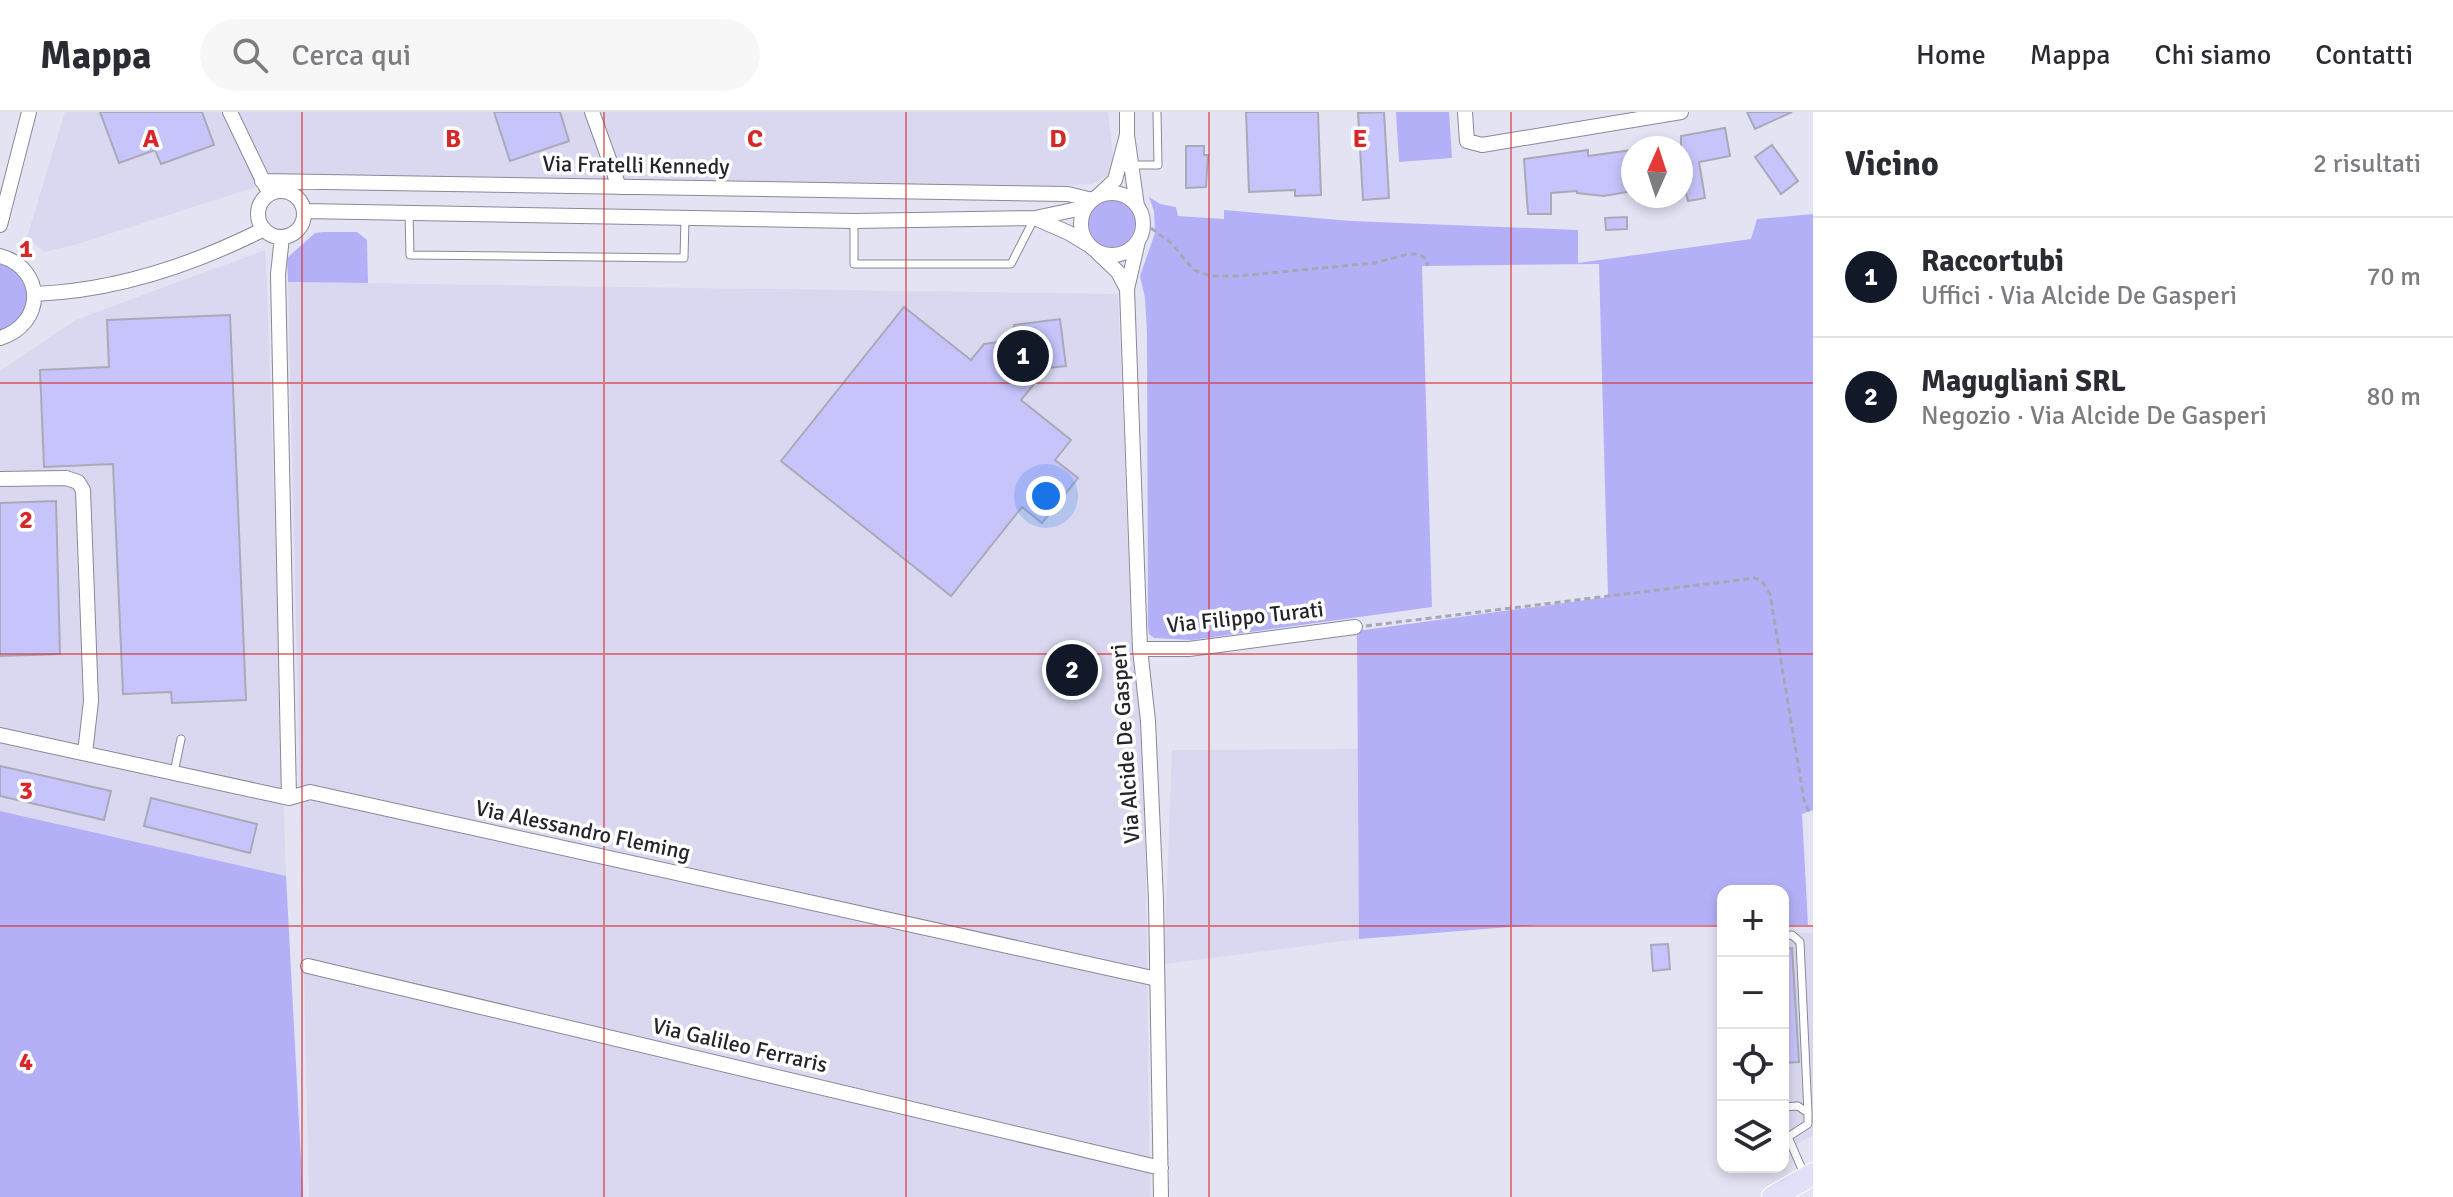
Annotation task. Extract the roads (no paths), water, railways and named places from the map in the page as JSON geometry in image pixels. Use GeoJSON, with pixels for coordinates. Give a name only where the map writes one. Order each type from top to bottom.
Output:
{"type":"FeatureCollection","features":[{"type":"Feature","properties":{"kind":"main road"},"geometry":{"type":"LineString","coordinates":[[1773,1197],[1809,1176]]}},
{"type":"Feature","properties":{"kind":"street"},"geometry":{"type":"LineString","coordinates":[[0,225],[29,112]]}},
{"type":"Feature","properties":{"kind":"street"},"geometry":{"type":"LineString","coordinates":[[230,112],[271,194]]}},
{"type":"Feature","properties":{"kind":"street"},"geometry":{"type":"LineString","coordinates":[[592,112],[619,187]]}},
{"type":"Feature","properties":{"kind":"street"},"geometry":{"type":"LineString","coordinates":[[1127,112],[1127,135],[1137,206],[1143,222],[1139,241],[1125,253],[1114,256],[1091,247],[1080,225],[1081,215],[1095,197],[1107,193],[1124,195],[1137,206]]}},
{"type":"Feature","properties":{"kind":"street"},"geometry":{"type":"LineString","coordinates":[[1465,112],[1467,141],[1482,145],[1681,112]]}},
{"type":"Feature","properties":{"kind":"street"},"geometry":{"type":"LineString","coordinates":[[304,211],[854,221],[1035,218],[1073,210],[1115,180],[1127,135]]}},
{"type":"Feature","properties":{"kind":"street","name":"Via Fratelli Kennedy"},"geometry":{"type":"LineString","coordinates":[[262,181],[1068,194],[1095,197]]}},
{"type":"Feature","properties":{"kind":"street"},"geometry":{"type":"LineString","coordinates":[[282,191],[296,197],[304,211],[299,229],[282,237],[264,229],[258,216],[262,201],[282,191]]}},
{"type":"Feature","properties":{"kind":"street"},"geometry":{"type":"LineString","coordinates":[[1035,218],[1091,247],[1118,272],[1127,289]]}},
{"type":"Feature","properties":{"kind":"street"},"geometry":{"type":"LineString","coordinates":[[34,294],[131,281],[229,247],[264,229]]}},
{"type":"Feature","properties":{"kind":"street"},"geometry":{"type":"LineString","coordinates":[[282,237],[278,274],[289,798]]}},
{"type":"Feature","properties":{"kind":"street","name":"Via Alcide De Gasperi"},"geometry":{"type":"LineString","coordinates":[[1139,241],[1127,289],[1140,649],[1148,721],[1161,1197]]}},
{"type":"Feature","properties":{"kind":"street"},"geometry":{"type":"LineString","coordinates":[[0,256],[12,259],[24,268],[33,284],[34,294],[30,316],[20,328],[0,338]]}},
{"type":"Feature","properties":{"kind":"street"},"geometry":{"type":"LineString","coordinates":[[0,479],[66,478],[78,482],[83,490],[91,701],[85,753]]}},
{"type":"Feature","properties":{"kind":"street","name":"Via Filippo Turati"},"geometry":{"type":"LineString","coordinates":[[1140,649],[1189,649],[1355,627]]}},
{"type":"Feature","properties":{"kind":"street","name":"Via Alessandro Fleming"},"geometry":{"type":"LineString","coordinates":[[0,735],[289,798],[310,792],[1157,979]]}},
{"type":"Feature","properties":{"kind":"street","name":"Via Galileo Ferraris"},"geometry":{"type":"LineString","coordinates":[[308,966],[1161,1168]]}},
{"type":"Feature","properties":{"kind":"lane"},"geometry":{"type":"LineString","coordinates":[[1132,165],[1158,165],[1157,112]]}},
{"type":"Feature","properties":{"kind":"lane"},"geometry":{"type":"LineString","coordinates":[[409,212],[410,255],[684,258],[685,218]]}},
{"type":"Feature","properties":{"kind":"lane"},"geometry":{"type":"LineString","coordinates":[[854,221],[854,264],[1011,264],[1035,218]]}},
{"type":"Feature","properties":{"kind":"lane"},"geometry":{"type":"LineString","coordinates":[[174,772],[181,739]]}},
{"type":"Feature","properties":{"kind":"lane"},"geometry":{"type":"LineString","coordinates":[[1789,935],[1800,942],[1808,1113],[1808,1124],[1789,1135]]}},
{"type":"Feature","properties":{"kind":"lane"},"geometry":{"type":"LineString","coordinates":[[1789,1107],[1801,1107],[1808,1113]]}},
{"type":"Feature","properties":{"kind":"lane"},"geometry":{"type":"LineString","coordinates":[[1789,1142],[1809,1176]]}},
{"type":"Feature","properties":{"kind":"place","name":"Raccortubi"},"geometry":{"type":"Point","coordinates":[1023,356]}},
{"type":"Feature","properties":{"kind":"place","name":"Magugliani SRL"},"geometry":{"type":"Point","coordinates":[1072,670]}}]}
